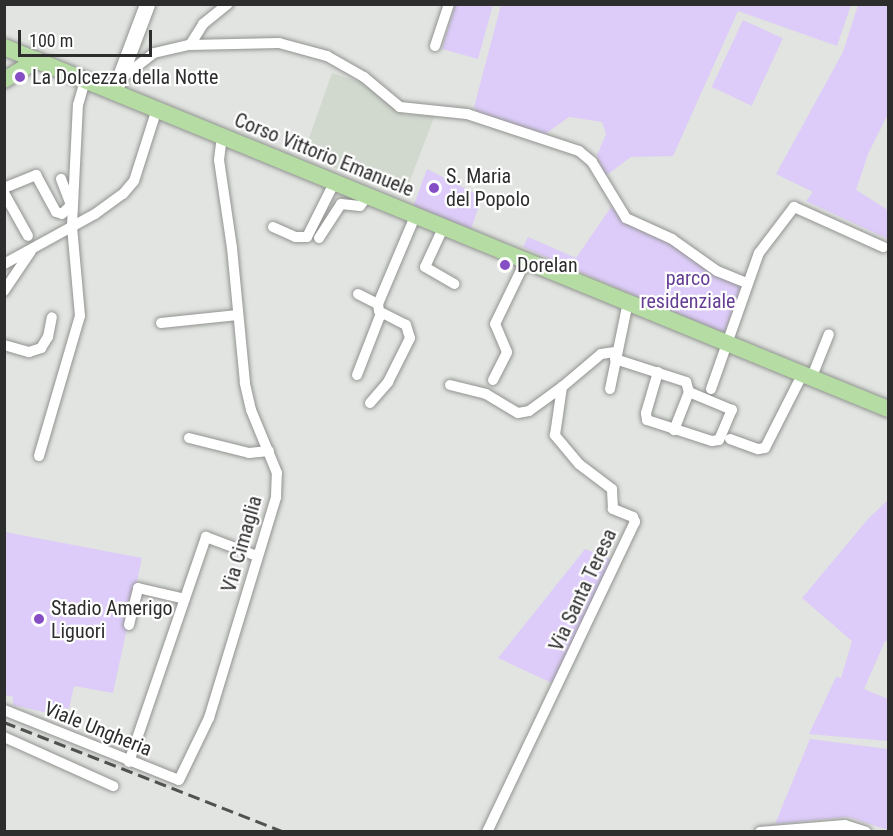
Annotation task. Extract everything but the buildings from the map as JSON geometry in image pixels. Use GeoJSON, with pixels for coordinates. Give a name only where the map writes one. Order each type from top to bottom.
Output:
{"type":"FeatureCollection","features":[{"type":"Feature","properties":{"kind":"main road","name":"Corso Vittorio Emanuele"},"geometry":{"type":"LineString","coordinates":[[4,47],[86,80],[116,86],[157,108],[888,409]]}},
{"type":"Feature","properties":{"kind":"main road"},"geometry":{"type":"LineString","coordinates":[[4,80],[37,60]]}},
{"type":"Feature","properties":{"kind":"street"},"geometry":{"type":"LineString","coordinates":[[116,86],[147,4]]}},
{"type":"Feature","properties":{"kind":"street"},"geometry":{"type":"LineString","coordinates":[[190,45],[199,29],[228,4]]}},
{"type":"Feature","properties":{"kind":"street"},"geometry":{"type":"LineString","coordinates":[[435,46],[449,4]]}},
{"type":"Feature","properties":{"kind":"street"},"geometry":{"type":"LineString","coordinates":[[116,86],[154,53],[190,45],[279,43],[327,56],[364,77],[389,99],[409,110],[467,114],[579,151],[592,162],[626,218],[672,239],[717,271],[746,283]]}},
{"type":"Feature","properties":{"kind":"street"},"geometry":{"type":"LineString","coordinates":[[39,456],[80,316],[72,226],[78,105],[86,80]]}},
{"type":"Feature","properties":{"kind":"street"},"geometry":{"type":"LineString","coordinates":[[4,264],[110,205],[134,181],[157,108]]}},
{"type":"Feature","properties":{"kind":"street","name":"Via Cimaglia"},"geometry":{"type":"LineString","coordinates":[[179,780],[209,718],[276,497],[278,473],[249,402],[219,160],[222,135]]}},
{"type":"Feature","properties":{"kind":"street"},"geometry":{"type":"LineString","coordinates":[[4,188],[36,175],[56,212],[62,214],[71,206],[61,179]]}},
{"type":"Feature","properties":{"kind":"street"},"geometry":{"type":"LineString","coordinates":[[273,227],[295,237],[307,237],[335,182]]}},
{"type":"Feature","properties":{"kind":"street"},"geometry":{"type":"LineString","coordinates":[[4,193],[28,236]]}},
{"type":"Feature","properties":{"kind":"street"},"geometry":{"type":"LineString","coordinates":[[319,238],[341,204],[360,206],[368,195]]}},
{"type":"Feature","properties":{"kind":"street"},"geometry":{"type":"LineString","coordinates":[[711,389],[746,283],[759,253],[794,207],[883,247]]}},
{"type":"Feature","properties":{"kind":"street"},"geometry":{"type":"LineString","coordinates":[[357,375],[416,214]]}},
{"type":"Feature","properties":{"kind":"street"},"geometry":{"type":"LineString","coordinates":[[444,226],[425,267],[455,284]]}},
{"type":"Feature","properties":{"kind":"street"},"geometry":{"type":"LineString","coordinates":[[4,291],[33,248]]}},
{"type":"Feature","properties":{"kind":"street"},"geometry":{"type":"LineString","coordinates":[[493,380],[507,352],[495,324],[526,260]]}},
{"type":"Feature","properties":{"kind":"street"},"geometry":{"type":"LineString","coordinates":[[358,294],[406,325],[410,338],[388,382],[370,403]]}},
{"type":"Feature","properties":{"kind":"street"},"geometry":{"type":"LineString","coordinates":[[610,389],[615,355],[628,302]]}},
{"type":"Feature","properties":{"kind":"street"},"geometry":{"type":"LineString","coordinates":[[161,324],[238,315]]}},
{"type":"Feature","properties":{"kind":"street"},"geometry":{"type":"LineString","coordinates":[[4,345],[29,352],[41,348],[48,337],[52,317]]}},
{"type":"Feature","properties":{"kind":"street"},"geometry":{"type":"LineString","coordinates":[[730,439],[758,449],[765,448],[807,377],[829,334]]}},
{"type":"Feature","properties":{"kind":"street"},"geometry":{"type":"LineString","coordinates":[[450,385],[486,393],[518,413],[529,411],[601,354],[615,355],[686,382],[688,392],[674,430]]}},
{"type":"Feature","properties":{"kind":"street"},"geometry":{"type":"LineString","coordinates":[[658,372],[645,418],[674,430],[716,442],[731,417],[729,407],[688,392]]}},
{"type":"Feature","properties":{"kind":"street","name":"Via Santa Teresa"},"geometry":{"type":"LineString","coordinates":[[487,831],[635,522],[633,517],[613,509],[612,489],[579,464],[555,435],[562,387]]}},
{"type":"Feature","properties":{"kind":"street"},"geometry":{"type":"LineString","coordinates":[[189,438],[249,453],[269,451]]}},
{"type":"Feature","properties":{"kind":"street"},"geometry":{"type":"LineString","coordinates":[[129,762],[206,537],[257,556]]}},
{"type":"Feature","properties":{"kind":"street"},"geometry":{"type":"LineString","coordinates":[[129,625],[138,588],[185,599]]}},
{"type":"Feature","properties":{"kind":"street","name":"Viale Ungheria"},"geometry":{"type":"LineString","coordinates":[[4,710],[129,762],[179,780]]}},
{"type":"Feature","properties":{"kind":"street"},"geometry":{"type":"LineString","coordinates":[[4,737],[113,786]]}},
{"type":"Feature","properties":{"kind":"street"},"geometry":{"type":"LineString","coordinates":[[760,831],[845,825],[866,831]]}},
{"type":"Feature","properties":{"kind":"shaded area"},"geometry":{"type":"Polygon","coordinates":[[[332,73],[363,83],[405,115],[435,115],[404,196],[303,155],[332,73]]]}},
{"type":"Feature","properties":{"kind":"green space"},"geometry":{"type":"Polygon","coordinates":[[[455,5],[493,5],[478,59],[442,49],[455,5]]]}},
{"type":"Feature","properties":{"kind":"green space"},"geometry":{"type":"Polygon","coordinates":[[[501,5],[851,5],[837,46],[738,11],[673,156],[631,157],[604,177],[597,155],[606,134],[602,122],[569,117],[544,135],[477,112],[474,107],[501,5]]]}},
{"type":"Feature","properties":{"kind":"green space"},"geometry":{"type":"Polygon","coordinates":[[[858,5],[888,5],[888,114],[868,154],[856,190],[888,210],[888,239],[806,201],[813,192],[776,174],[843,52],[858,5]]]}},
{"type":"Feature","properties":{"kind":"green space"},"geometry":{"type":"Polygon","coordinates":[[[743,20],[783,39],[752,106],[712,87],[743,20]]]}},
{"type":"Feature","properties":{"kind":"green space"},"geometry":{"type":"Polygon","coordinates":[[[427,169],[482,197],[471,229],[413,207],[427,169]]]}},
{"type":"Feature","properties":{"kind":"green space","name":"parco residenziale"},"geometry":{"type":"Polygon","coordinates":[[[611,207],[633,227],[669,240],[742,286],[724,334],[523,247],[528,237],[576,258],[611,207]]]}},
{"type":"Feature","properties":{"kind":"green space"},"geometry":{"type":"Polygon","coordinates":[[[888,500],[888,641],[885,641],[864,689],[888,699],[888,741],[809,734],[836,677],[841,678],[852,641],[802,598],[868,519],[888,500]]]}},
{"type":"Feature","properties":{"kind":"green space","name":"Stadio Amerigo Liguori"},"geometry":{"type":"Polygon","coordinates":[[[5,532],[142,558],[113,693],[74,686],[69,709],[65,708],[61,716],[13,705],[13,697],[5,695],[5,532]]]}},
{"type":"Feature","properties":{"kind":"green space"},"geometry":{"type":"Polygon","coordinates":[[[585,549],[613,560],[554,684],[498,658],[585,549]]]}},
{"type":"Feature","properties":{"kind":"green space"},"geometry":{"type":"Polygon","coordinates":[[[810,739],[888,749],[888,830],[848,817],[775,824],[810,739]]]}},
{"type":"Feature","properties":{"kind":"railway"},"geometry":{"type":"LineString","coordinates":[[4,722],[284,832]]}},
{"type":"Feature","properties":{"kind":"place","name":"La Dolcezza della Notte"},"geometry":{"type":"Point","coordinates":[20,77]}},
{"type":"Feature","properties":{"kind":"place","name":"S. Maria del Popolo"},"geometry":{"type":"Point","coordinates":[434,188]}},
{"type":"Feature","properties":{"kind":"place","name":"Dorelan"},"geometry":{"type":"Point","coordinates":[505,265]}},
{"type":"Feature","properties":{"kind":"place","name":"Stadio Amerigo Liguori"},"geometry":{"type":"Point","coordinates":[39,619]}}]}
